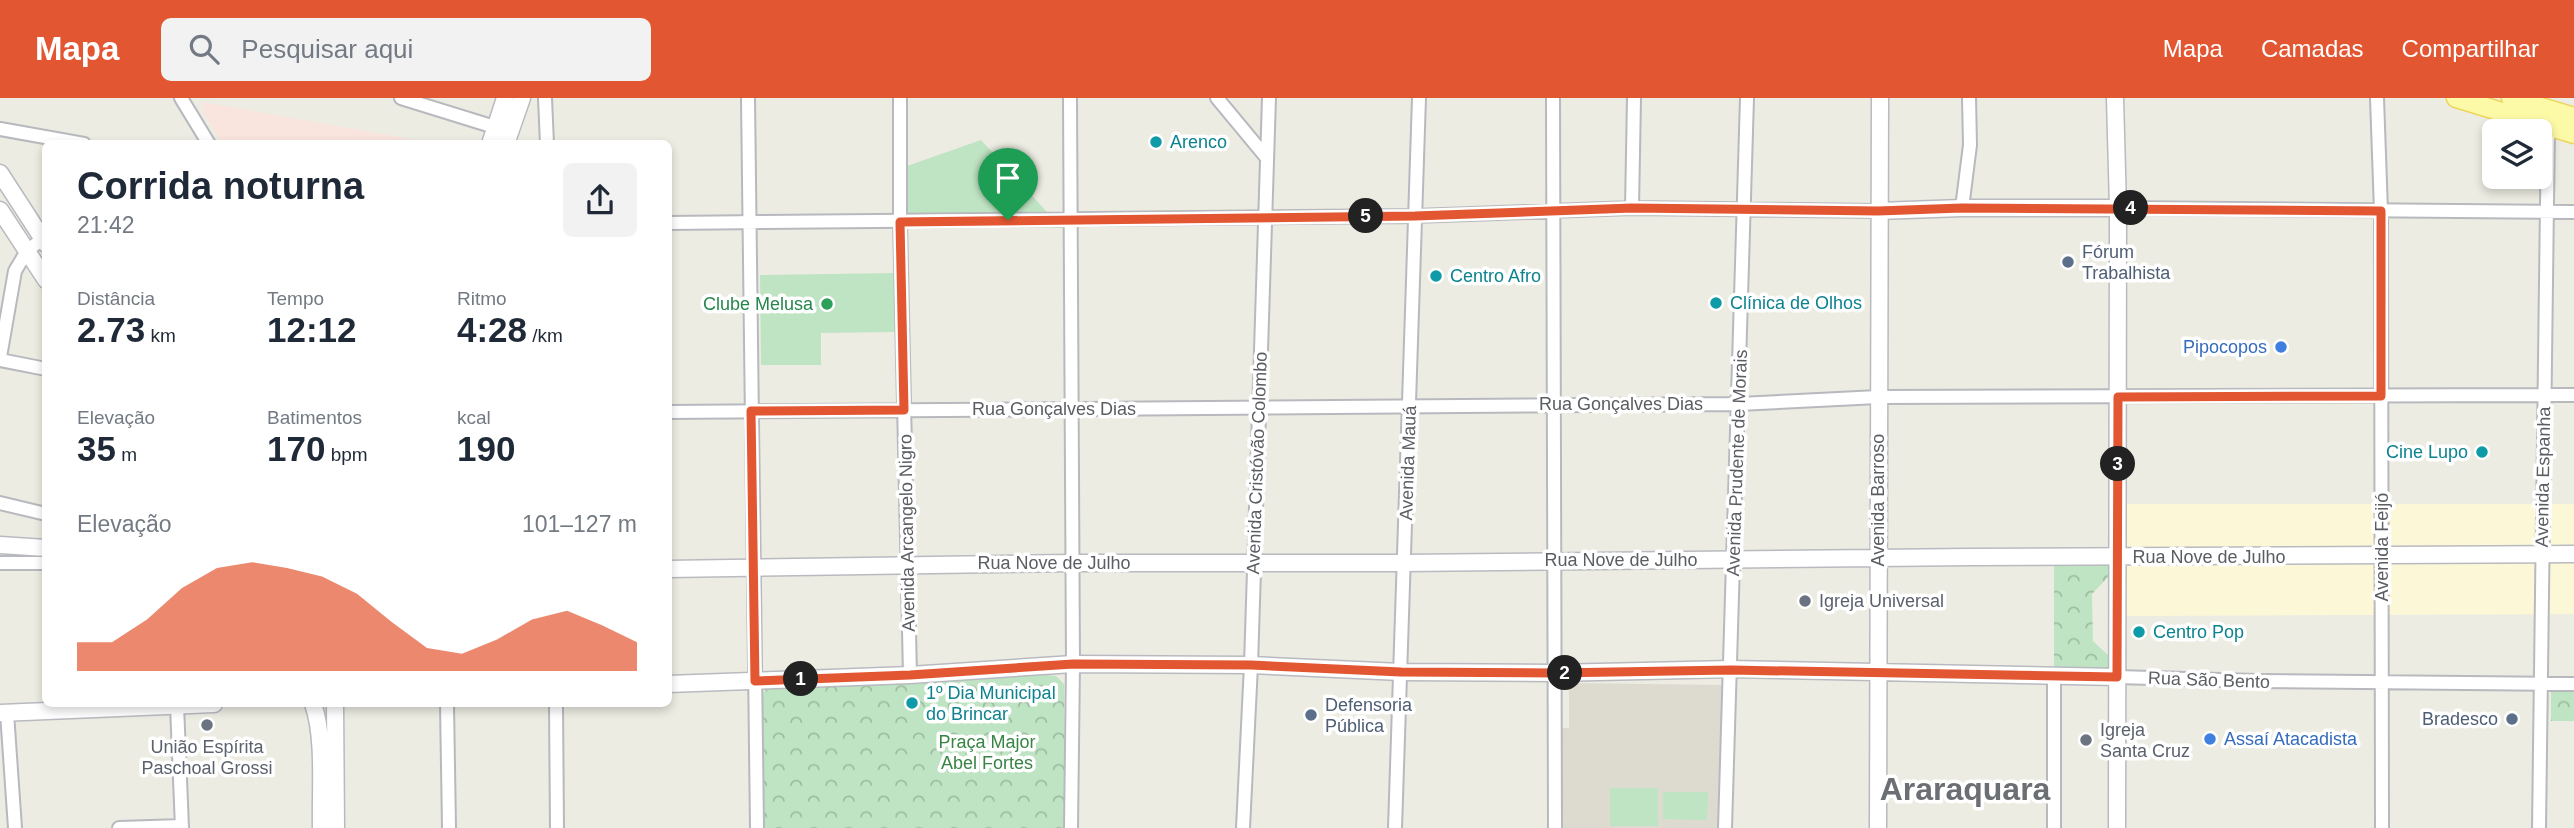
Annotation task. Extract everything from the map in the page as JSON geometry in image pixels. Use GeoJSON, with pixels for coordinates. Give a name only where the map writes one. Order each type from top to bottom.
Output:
{"type":"FeatureCollection","features":[{"type":"Feature","properties":{"kind":"main road"},"geometry":{"type":"LineString","coordinates":[[2456,98],[2574,117]]}},
{"type":"Feature","properties":{"kind":"main road"},"geometry":{"type":"LineString","coordinates":[[2511,98],[2548,111],[2574,134]]}},
{"type":"Feature","properties":{"kind":"street"},"geometry":{"type":"LineString","coordinates":[[181,98],[207,140]]}},
{"type":"Feature","properties":{"kind":"street"},"geometry":{"type":"LineString","coordinates":[[401,98],[504,134]]}},
{"type":"Feature","properties":{"kind":"street"},"geometry":{"type":"LineString","coordinates":[[504,134],[505,98]]}},
{"type":"Feature","properties":{"kind":"street"},"geometry":{"type":"LineString","coordinates":[[504,134],[522,98]]}},
{"type":"Feature","properties":{"kind":"street"},"geometry":{"type":"LineString","coordinates":[[545,98],[547,140]]}},
{"type":"Feature","properties":{"kind":"street"},"geometry":{"type":"LineString","coordinates":[[748,98],[757,828]]}},
{"type":"Feature","properties":{"kind":"street","name":"Avenida Arcangelo Nigro"},"geometry":{"type":"LineString","coordinates":[[901,98],[900,222],[910,675]]}},
{"type":"Feature","properties":{"kind":"street"},"geometry":{"type":"LineString","coordinates":[[1070,98],[1073,664],[1071,828]]}},
{"type":"Feature","properties":{"kind":"street"},"geometry":{"type":"LineString","coordinates":[[1217,98],[1266,157]]}},
{"type":"Feature","properties":{"kind":"street","name":"Avenida Cristóvão Colombo"},"geometry":{"type":"LineString","coordinates":[[1243,828],[1251,665],[1269,98]]}},
{"type":"Feature","properties":{"kind":"street","name":"Avenida Mauá"},"geometry":{"type":"LineString","coordinates":[[1395,828],[1419,98]]}},
{"type":"Feature","properties":{"kind":"street"},"geometry":{"type":"LineString","coordinates":[[1553,98],[1555,828]]}},
{"type":"Feature","properties":{"kind":"street"},"geometry":{"type":"LineString","coordinates":[[1632,208],[1634,98]]}},
{"type":"Feature","properties":{"kind":"street","name":"Avenida Prudente de Morais"},"geometry":{"type":"LineString","coordinates":[[1725,828],[1747,98]]}},
{"type":"Feature","properties":{"kind":"street","name":"Avenida Barroso"},"geometry":{"type":"LineString","coordinates":[[1878,828],[1878,211],[1882,173],[1880,98]]}},
{"type":"Feature","properties":{"kind":"street"},"geometry":{"type":"LineString","coordinates":[[1962,208],[1970,145],[1969,98]]}},
{"type":"Feature","properties":{"kind":"street"},"geometry":{"type":"LineString","coordinates":[[2115,98],[2118,208],[2117,828]]}},
{"type":"Feature","properties":{"kind":"street","name":"Avenida Feijó"},"geometry":{"type":"LineString","coordinates":[[2378,98],[2381,211],[2382,828]]}},
{"type":"Feature","properties":{"kind":"street","name":"Avenida Espanha"},"geometry":{"type":"LineString","coordinates":[[2539,828],[2548,111]]}},
{"type":"Feature","properties":{"kind":"street"},"geometry":{"type":"LineString","coordinates":[[0,129],[62,140]]}},
{"type":"Feature","properties":{"kind":"street"},"geometry":{"type":"LineString","coordinates":[[0,173],[42,234]]}},
{"type":"Feature","properties":{"kind":"street","name":"Avenida Barroso"},"geometry":{"type":"LineString","coordinates":[[1882,173],[1890,197],[1900,211]]}},
{"type":"Feature","properties":{"kind":"street"},"geometry":{"type":"LineString","coordinates":[[672,223],[1415,216],[1632,208],[2574,212]]}},
{"type":"Feature","properties":{"kind":"street"},"geometry":{"type":"LineString","coordinates":[[0,210],[4,224],[42,274]]}},
{"type":"Feature","properties":{"kind":"street"},"geometry":{"type":"LineString","coordinates":[[4,224],[42,235]]}},
{"type":"Feature","properties":{"kind":"street"},"geometry":{"type":"LineString","coordinates":[[42,236],[27,251],[15,271],[0,359],[42,368]]}},
{"type":"Feature","properties":{"kind":"street","name":"Rua Gonçalves Dias"},"geometry":{"type":"LineString","coordinates":[[672,412],[1739,404],[1878,397],[2574,395]]}},
{"type":"Feature","properties":{"kind":"street"},"geometry":{"type":"LineString","coordinates":[[0,503],[42,513]]}},
{"type":"Feature","properties":{"kind":"street"},"geometry":{"type":"LineString","coordinates":[[0,545],[42,548]]}},
{"type":"Feature","properties":{"kind":"street","name":"Rua Nove de Julho"},"geometry":{"type":"LineString","coordinates":[[672,569],[1072,562],[1405,563],[2574,554]]}},
{"type":"Feature","properties":{"kind":"street"},"geometry":{"type":"LineString","coordinates":[[0,562],[42,563]]}},
{"type":"Feature","properties":{"kind":"street","name":"Rua São Bento"},"geometry":{"type":"LineString","coordinates":[[672,684],[910,675],[1073,664],[1251,665],[1401,672],[1731,670],[2574,684]]}},
{"type":"Feature","properties":{"kind":"street"},"geometry":{"type":"LineString","coordinates":[[2054,676],[2054,828]]}},
{"type":"Feature","properties":{"kind":"street"},"geometry":{"type":"LineString","coordinates":[[15,828],[3,713],[62,707]]}},
{"type":"Feature","properties":{"kind":"street"},"geometry":{"type":"LineString","coordinates":[[120,828],[182,827],[177,707]]}},
{"type":"Feature","properties":{"kind":"street"},"geometry":{"type":"LineString","coordinates":[[314,707],[319,733],[321,828]]}},
{"type":"Feature","properties":{"kind":"street"},"geometry":{"type":"LineString","coordinates":[[335,707],[336,828]]}},
{"type":"Feature","properties":{"kind":"street"},"geometry":{"type":"LineString","coordinates":[[447,707],[449,828]]}},
{"type":"Feature","properties":{"kind":"street"},"geometry":{"type":"LineString","coordinates":[[556,707],[557,828]]}},
{"type":"Feature","properties":{"kind":"shaded area"},"geometry":{"type":"Polygon","coordinates":[[[203,102],[415,140],[220,140],[203,112],[203,102]]]}},
{"type":"Feature","properties":{"kind":"shaded area"},"geometry":{"type":"Polygon","coordinates":[[[2122,504],[2574,504],[2574,614],[2122,616],[2122,504]]]}},
{"type":"Feature","properties":{"kind":"shaded area"},"geometry":{"type":"Polygon","coordinates":[[[1569,683],[1722,685],[1718,828],[1562,828],[1561,728],[1569,728],[1569,683]]]}},
{"type":"Feature","properties":{"kind":"green space"},"geometry":{"type":"Polygon","coordinates":[[[981,140],[1048,213],[907,213],[907,166],[981,140]]]}},
{"type":"Feature","properties":{"kind":"green space","name":"Clube Melusa"},"geometry":{"type":"Polygon","coordinates":[[[894,273],[895,332],[821,333],[821,365],[761,365],[760,275],[894,273]]]}},
{"type":"Feature","properties":{"kind":"green space"},"geometry":{"type":"Polygon","coordinates":[[[2054,565],[2109,565],[2109,576],[2092,594],[2093,641],[2110,657],[2110,670],[2054,670],[2054,565]]]}},
{"type":"Feature","properties":{"kind":"green space","name":"Praça Major Abel Fortes"},"geometry":{"type":"Polygon","coordinates":[[[1056,676],[1064,684],[1064,828],[764,828],[761,697],[766,689],[780,686],[1056,676]]]}},
{"type":"Feature","properties":{"kind":"green space"},"geometry":{"type":"Polygon","coordinates":[[[2551,691],[2574,691],[2574,721],[2551,721],[2551,691]]]}},
{"type":"Feature","properties":{"kind":"green space"},"geometry":{"type":"Polygon","coordinates":[[[1610,788],[1658,788],[1658,826],[1610,826],[1610,788]]]}},
{"type":"Feature","properties":{"kind":"green space"},"geometry":{"type":"Polygon","coordinates":[[[1663,792],[1708,792],[1707,820],[1663,819],[1663,792]]]}},
{"type":"Feature","properties":{"kind":"place","name":"Arenco"},"geometry":{"type":"Point","coordinates":[1156,142]}},
{"type":"Feature","properties":{"kind":"place","name":"Fórum Trabalhista"},"geometry":{"type":"Point","coordinates":[2068,262]}},
{"type":"Feature","properties":{"kind":"place","name":"Centro Afro"},"geometry":{"type":"Point","coordinates":[1436,276]}},
{"type":"Feature","properties":{"kind":"place","name":"Clínica de Olhos"},"geometry":{"type":"Point","coordinates":[1716,303]}},
{"type":"Feature","properties":{"kind":"place","name":"Clube Melusa"},"geometry":{"type":"Point","coordinates":[827,304]}},
{"type":"Feature","properties":{"kind":"place","name":"Pipocopos"},"geometry":{"type":"Point","coordinates":[2281,347]}},
{"type":"Feature","properties":{"kind":"place","name":"Cine Lupo"},"geometry":{"type":"Point","coordinates":[2482,452]}},
{"type":"Feature","properties":{"kind":"place","name":"Igreja Universal"},"geometry":{"type":"Point","coordinates":[1805,601]}},
{"type":"Feature","properties":{"kind":"place","name":"Centro Pop"},"geometry":{"type":"Point","coordinates":[2139,632]}},
{"type":"Feature","properties":{"kind":"place","name":"1º Dia Municipal do Brincar"},"geometry":{"type":"Point","coordinates":[912,703]}},
{"type":"Feature","properties":{"kind":"place","name":"Defensoria Pública"},"geometry":{"type":"Point","coordinates":[1311,715]}},
{"type":"Feature","properties":{"kind":"place","name":"Bradesco"},"geometry":{"type":"Point","coordinates":[2512,719]}},
{"type":"Feature","properties":{"kind":"place","name":"União Espírita Paschoal Grossi"},"geometry":{"type":"Point","coordinates":[207,725]}},
{"type":"Feature","properties":{"kind":"place","name":"Assaí Atacadista"},"geometry":{"type":"Point","coordinates":[2210,739]}},
{"type":"Feature","properties":{"kind":"place","name":"Igreja Santa Cruz"},"geometry":{"type":"Point","coordinates":[2086,740]}},
{"type":"Feature","properties":{"kind":"district","name":"Araraquara"},"geometry":{"type":"Point","coordinates":[1965,789]}},
{"type":"Feature","properties":{"kind":"route"},"geometry":{"type":"LineString","coordinates":[[1632,208],[2381,211],[2381,396],[2118,397],[2117,677],[1731,670],[1401,672],[1251,665],[1073,664],[910,675],[755,681],[751,411],[904,410],[900,222],[1008,220],[1415,216],[1632,208]]}}]}
